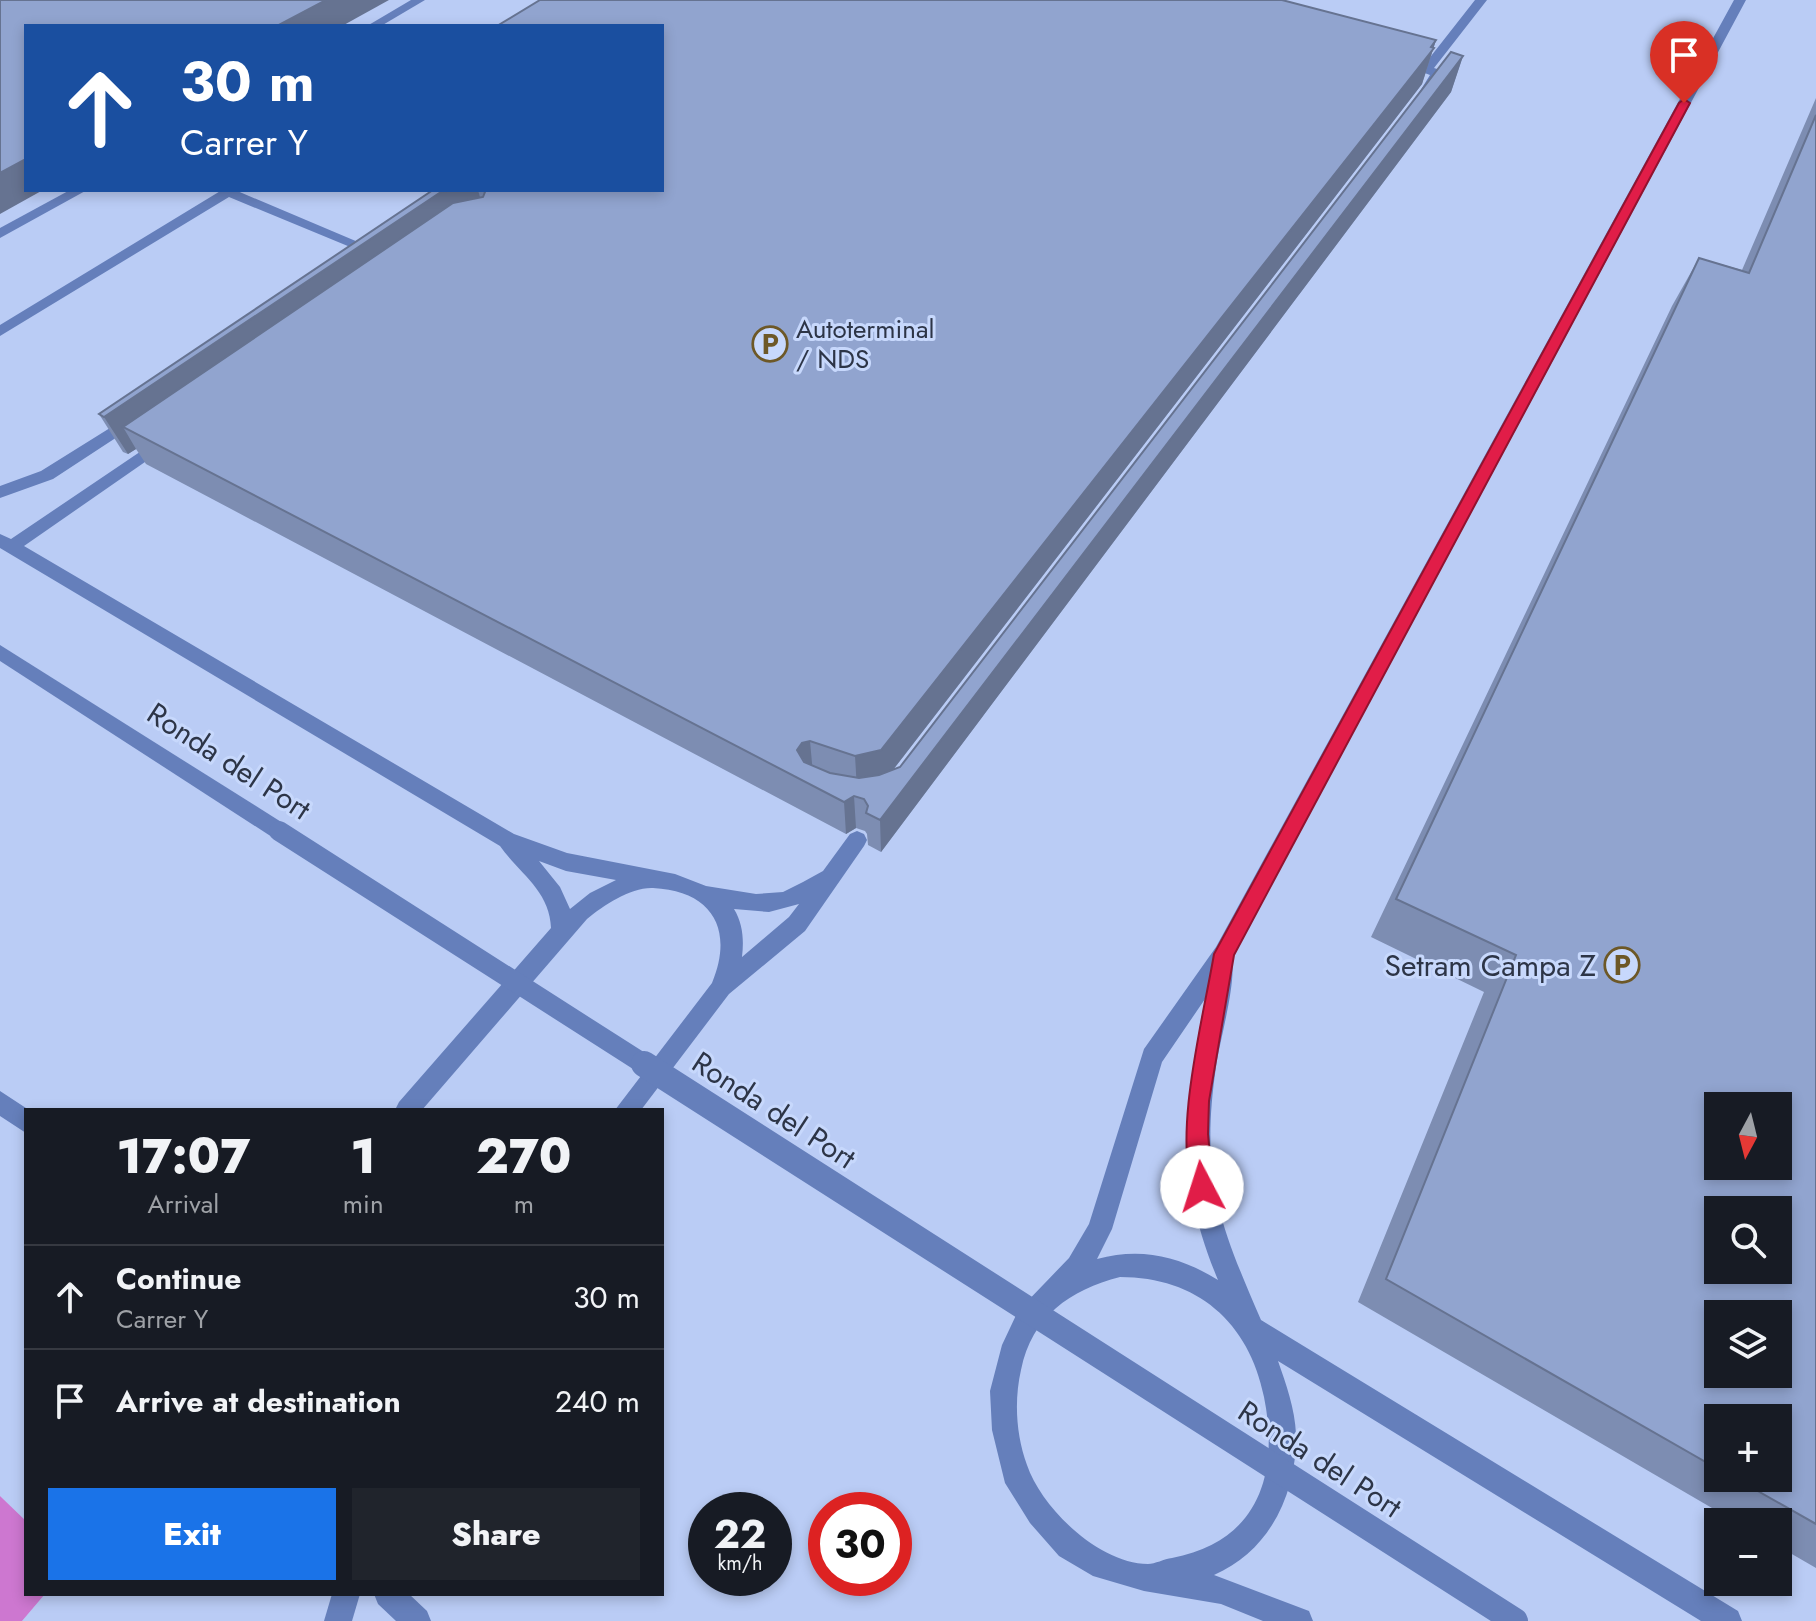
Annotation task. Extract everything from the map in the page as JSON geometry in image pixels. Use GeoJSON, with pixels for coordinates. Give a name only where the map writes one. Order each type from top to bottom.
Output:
{"type":"FeatureCollection","features":[{"type":"Feature","properties":{"kind":"street"},"geometry":{"type":"LineString","coordinates":[[377,24],[419,0]]}},
{"type":"Feature","properties":{"kind":"street"},"geometry":{"type":"LineString","coordinates":[[1427,69],[1481,0]]}},
{"type":"Feature","properties":{"kind":"street"},"geometry":{"type":"LineString","coordinates":[[1299,1621],[1221,1590],[1144,1577],[1103,1566],[1069,1546],[1040,1513],[1015,1473],[1005,1430],[1003,1391],[1011,1354],[1027,1320],[1078,1267],[1100,1229],[1152,1057],[1224,954],[1740,0]]}},
{"type":"Feature","properties":{"kind":"street"},"geometry":{"type":"LineString","coordinates":[[1382,57],[1436,73],[1436,79],[1411,112]]}},
{"type":"Feature","properties":{"kind":"street"},"geometry":{"type":"LineString","coordinates":[[0,234],[76,192]]}},
{"type":"Feature","properties":{"kind":"street"},"geometry":{"type":"LineString","coordinates":[[0,331],[228,192]]}},
{"type":"Feature","properties":{"kind":"street"},"geometry":{"type":"LineString","coordinates":[[232,192],[378,254],[365,262]]}},
{"type":"Feature","properties":{"kind":"street"},"geometry":{"type":"LineString","coordinates":[[0,492],[47,475],[147,410]]}},
{"type":"Feature","properties":{"kind":"street"},"geometry":{"type":"LineString","coordinates":[[178,431],[6,544],[507,840],[566,862],[675,883],[752,905],[780,903],[805,894],[832,875]]}},
{"type":"Feature","properties":{"kind":"street","name":"Ronda del Port"},"geometry":{"type":"LineString","coordinates":[[0,652],[1515,1621]]}},
{"type":"Feature","properties":{"kind":"street"},"geometry":{"type":"LineString","coordinates":[[507,840],[558,898],[563,916],[562,931]]}},
{"type":"Feature","properties":{"kind":"street"},"geometry":{"type":"LineString","coordinates":[[629,1108],[720,989],[797,924],[857,840]]}},
{"type":"Feature","properties":{"kind":"street"},"geometry":{"type":"LineString","coordinates":[[409,1108],[562,931],[597,897],[618,887],[649,880]]}},
{"type":"Feature","properties":{"kind":"street"},"geometry":{"type":"LineString","coordinates":[[697,891],[717,904],[729,919],[733,940],[731,963],[720,989]]}},
{"type":"Feature","properties":{"kind":"street"},"geometry":{"type":"LineString","coordinates":[[1144,1577],[1193,1569],[1231,1555],[1254,1534],[1279,1482],[1285,1440],[1280,1403],[1268,1365],[1250,1328],[1204,1208],[1197,1134],[1199,1101],[1224,954]]}},
{"type":"Feature","properties":{"kind":"street"},"geometry":{"type":"LineString","coordinates":[[0,1102],[24,1120]]}},
{"type":"Feature","properties":{"kind":"street"},"geometry":{"type":"LineString","coordinates":[[1056,1292],[1089,1273],[1120,1265],[1149,1265],[1176,1272],[1206,1287],[1229,1304],[1250,1328],[1728,1621]]}},
{"type":"Feature","properties":{"kind":"street"},"geometry":{"type":"LineString","coordinates":[[338,1621],[345,1596]]}},
{"type":"Feature","properties":{"kind":"street"},"geometry":{"type":"LineString","coordinates":[[390,1596],[417,1621]]}},
{"type":"Feature","properties":{"kind":"shaded area"},"geometry":{"type":"Polygon","coordinates":[[[0,0],[1816,0],[1816,1621],[22,1621],[43,1596],[664,1596],[664,1108],[24,1108],[24,1519],[0,1496],[0,0]]]}},
{"type":"Feature","properties":{"kind":"shaded area"},"geometry":{"type":"Polygon","coordinates":[[[0,1496],[24,1519],[24,1596],[43,1596],[22,1621],[0,1621],[0,1496]]]}},
{"type":"Feature","properties":{"kind":"building"},"geometry":{"type":"Polygon","coordinates":[[[0,0],[326,0],[281,24],[24,24],[24,160],[0,173],[0,0]]]}},
{"type":"Feature","properties":{"kind":"building","name":"Autoterminal / NDS"},"geometry":{"type":"Polygon","coordinates":[[[540,0],[1282,0],[1436,40],[1431,47],[1434,48],[881,750],[855,756],[810,741],[802,743],[797,750],[804,762],[830,773],[859,778],[900,767],[1451,52],[1463,56],[880,820],[866,813],[868,806],[864,799],[854,796],[844,802],[123,427],[453,203],[483,197],[485,192],[664,192],[664,24],[500,24],[540,0]]]}},
{"type":"Feature","properties":{"kind":"building","name":"Setram Campa Z"},"geometry":{"type":"Polygon","coordinates":[[[1816,115],[1816,1524],[1760,1492],[1792,1492],[1792,1404],[1704,1404],[1704,1461],[1386,1279],[1516,955],[1396,899],[1699,258],[1749,273],[1816,115]]]}},
{"type":"Feature","properties":{"kind":"building"},"geometry":{"type":"Polygon","coordinates":[[[430,192],[441,192],[104,417],[99,414],[430,192]]]}},
{"type":"Feature","properties":{"kind":"place","name":"Autoterminal / NDS"},"geometry":{"type":"Point","coordinates":[770,344]}},
{"type":"Feature","properties":{"kind":"place","name":"Setram Campa Z"},"geometry":{"type":"Point","coordinates":[1622,965]}},
{"type":"Feature","properties":{"kind":"route"},"geometry":{"type":"LineString","coordinates":[[1202,1187],[1197,1134],[1199,1101],[1224,954],[1684,103]]}}]}
